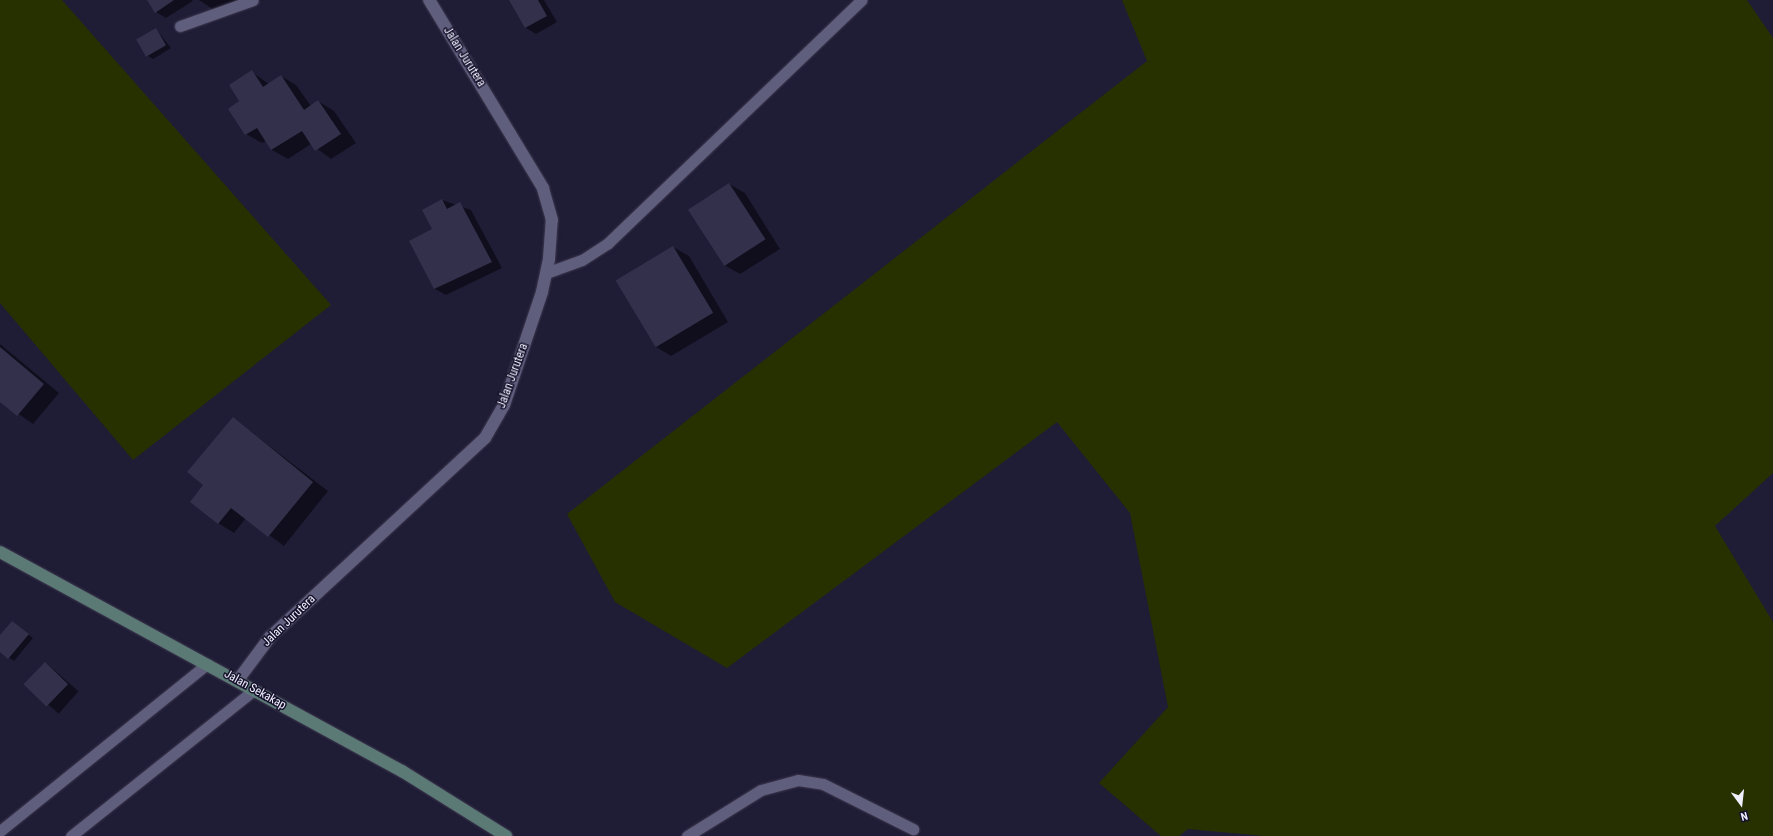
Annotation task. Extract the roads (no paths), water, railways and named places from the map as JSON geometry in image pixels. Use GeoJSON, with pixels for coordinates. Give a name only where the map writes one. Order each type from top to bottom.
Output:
{"type":"FeatureCollection","features":[{"type":"Feature","properties":{"kind":"street","name":"Jalan Jurutera"},"geometry":{"type":"LineString","coordinates":[[238,680],[270,637],[485,438],[504,405],[546,273],[552,220],[543,188],[429,0]]}},
{"type":"Feature","properties":{"kind":"street","name":"Jalan Sekakap"},"geometry":{"type":"LineString","coordinates":[[0,552],[238,680],[402,771],[506,836]]}},
{"type":"Feature","properties":{"kind":"lane"},"geometry":{"type":"LineString","coordinates":[[180,26],[253,0]]}},
{"type":"Feature","properties":{"kind":"lane"},"geometry":{"type":"LineString","coordinates":[[546,273],[582,260],[608,243],[861,0]]}},
{"type":"Feature","properties":{"kind":"lane"},"geometry":{"type":"LineString","coordinates":[[0,831],[207,664]]}},
{"type":"Feature","properties":{"kind":"lane"},"geometry":{"type":"LineString","coordinates":[[71,836],[254,690]]}},
{"type":"Feature","properties":{"kind":"lane"},"geometry":{"type":"LineString","coordinates":[[687,836],[760,790],[798,780],[823,784],[913,829]]}}]}
